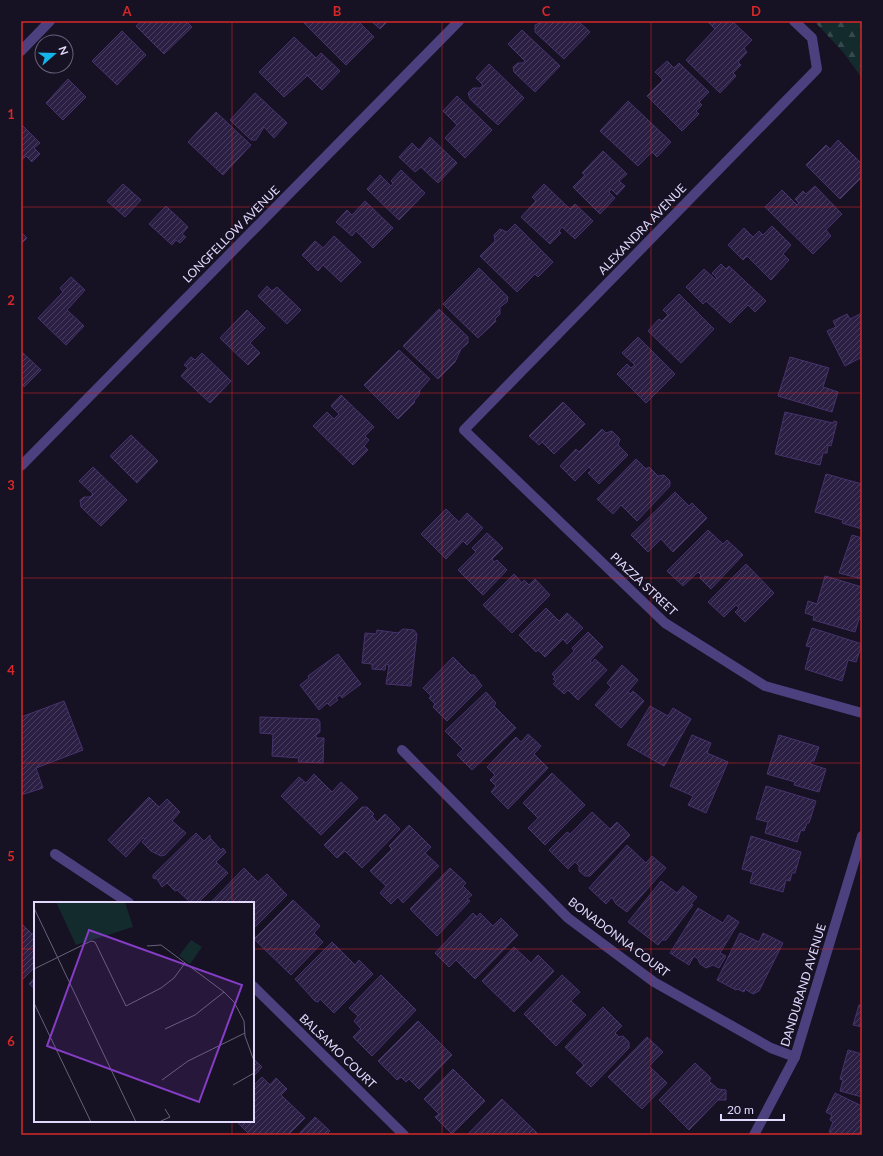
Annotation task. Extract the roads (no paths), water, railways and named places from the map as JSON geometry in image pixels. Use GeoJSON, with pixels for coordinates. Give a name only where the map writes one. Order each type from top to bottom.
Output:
{"type":"FeatureCollection","features":[{"type":"Feature","properties":{"kind":"street"},"geometry":{"type":"LineString","coordinates":[[21,50],[50,21]]}},
{"type":"Feature","properties":{"kind":"street","name":"LONGFELLOW AVENUE"},"geometry":{"type":"LineString","coordinates":[[21,466],[459,21]]}},
{"type":"Feature","properties":{"kind":"street","name":"ALEXANDRA AVENUE"},"geometry":{"type":"LineString","coordinates":[[464,430],[817,68],[812,38],[794,21]]}},
{"type":"Feature","properties":{"kind":"street","name":"PIAZZA STREET"},"geometry":{"type":"LineString","coordinates":[[464,430],[665,623],[765,686],[862,713]]}},
{"type":"Feature","properties":{"kind":"street","name":"BONADONNA COURT"},"geometry":{"type":"LineString","coordinates":[[402,750],[568,918],[654,982],[771,1048],[795,1057]]}},
{"type":"Feature","properties":{"kind":"street","name":"DANDURAND AVENUE"},"geometry":{"type":"LineString","coordinates":[[754,1135],[795,1057],[862,836]]}},
{"type":"Feature","properties":{"kind":"street"},"geometry":{"type":"LineString","coordinates":[[55,854],[127,902]]}},
{"type":"Feature","properties":{"kind":"street","name":"BALSAMO COURT"},"geometry":{"type":"LineString","coordinates":[[254,987],[404,1135]]}}]}
